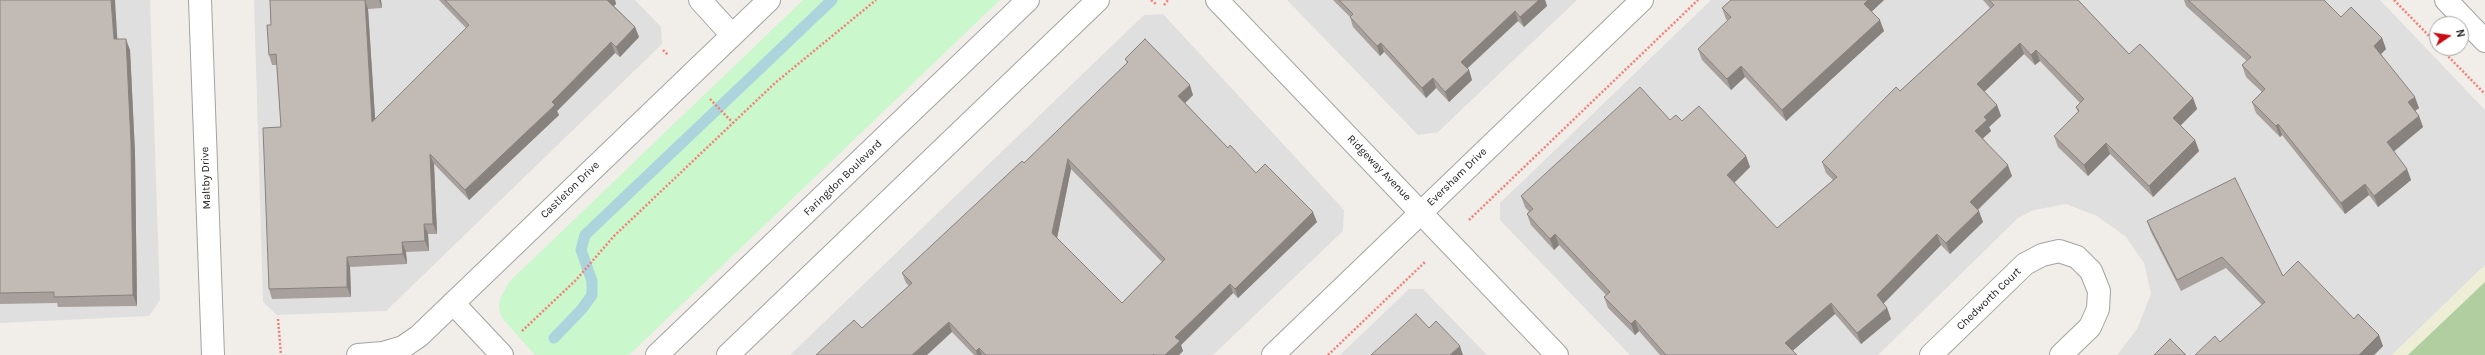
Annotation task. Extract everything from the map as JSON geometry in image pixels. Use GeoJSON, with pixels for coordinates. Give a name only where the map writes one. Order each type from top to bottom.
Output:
{"type":"FeatureCollection","features":[{"type":"Feature","properties":{"kind":"street","name":"Maltby Drive"},"geometry":{"type":"LineString","coordinates":[[200,0],[212,355]]}},
{"type":"Feature","properties":{"kind":"street"},"geometry":{"type":"LineString","coordinates":[[700,0],[732,35]]}},
{"type":"Feature","properties":{"kind":"street","name":"Castleton Drive"},"geometry":{"type":"LineString","coordinates":[[358,355],[383,353],[403,347],[419,336],[769,0]]}},
{"type":"Feature","properties":{"kind":"street","name":"Faringdon Boulevard"},"geometry":{"type":"LineString","coordinates":[[657,355],[1028,0]]}},
{"type":"Feature","properties":{"kind":"street"},"geometry":{"type":"LineString","coordinates":[[728,355],[1098,0]]}},
{"type":"Feature","properties":{"kind":"street","name":"Ridgeway Avenue"},"geometry":{"type":"LineString","coordinates":[[1217,0],[1420,212],[1448,239],[1557,355]]}},
{"type":"Feature","properties":{"kind":"street","name":"Eversham Drive"},"geometry":{"type":"LineString","coordinates":[[1273,355],[1642,0]]}},
{"type":"Feature","properties":{"kind":"street"},"geometry":{"type":"LineString","coordinates":[[2446,0],[2485,41]]}},
{"type":"Feature","properties":{"kind":"street","name":"Chedworth Court"},"geometry":{"type":"LineString","coordinates":[[1931,355],[2024,264],[2042,256],[2059,252],[2077,257],[2091,271],[2099,292],[2098,310],[2090,327],[2061,355]]}},
{"type":"Feature","properties":{"kind":"street"},"geometry":{"type":"LineString","coordinates":[[453,303],[501,354]]}},
{"type":"Feature","properties":{"kind":"path"},"geometry":{"type":"LineString","coordinates":[[501,354],[576,280],[614,236],[733,123],[802,60],[876,0]]}},
{"type":"Feature","properties":{"kind":"path"},"geometry":{"type":"LineString","coordinates":[[1151,0],[1156,4]]}},
{"type":"Feature","properties":{"kind":"path"},"geometry":{"type":"LineString","coordinates":[[1164,5],[1168,0]]}},
{"type":"Feature","properties":{"kind":"path"},"geometry":{"type":"LineString","coordinates":[[1328,355],[1698,0]]}},
{"type":"Feature","properties":{"kind":"path"},"geometry":{"type":"LineString","coordinates":[[2394,0],[2429,36]]}},
{"type":"Feature","properties":{"kind":"path"},"geometry":{"type":"LineString","coordinates":[[2448,56],[2485,94]]}},
{"type":"Feature","properties":{"kind":"path"},"geometry":{"type":"LineString","coordinates":[[714,103],[733,123]]}},
{"type":"Feature","properties":{"kind":"path"},"geometry":{"type":"LineString","coordinates":[[278,319],[281,355]]}},
{"type":"Feature","properties":{"kind":"shaded area"},"geometry":{"type":"Polygon","coordinates":[[[0,0],[150,0],[160,300],[149,316],[0,323],[0,0]]]}},
{"type":"Feature","properties":{"kind":"shaded area"},"geometry":{"type":"Polygon","coordinates":[[[254,0],[635,0],[661,27],[662,44],[386,311],[277,315],[263,302],[254,0]]]}},
{"type":"Feature","properties":{"kind":"shaded area"},"geometry":{"type":"Polygon","coordinates":[[[1287,0],[1577,0],[1438,132],[1418,135],[1287,0]]]}},
{"type":"Feature","properties":{"kind":"shaded area"},"geometry":{"type":"Polygon","coordinates":[[[1711,0],[2380,0],[2429,51],[2429,56],[2433,56],[2485,110],[2485,265],[2392,355],[2117,355],[2137,329],[2151,294],[2144,263],[2126,237],[2097,216],[2066,204],[2034,210],[2018,218],[1878,355],[1630,355],[1500,220],[1500,203],[1711,0]]]}},
{"type":"Feature","properties":{"kind":"shaded area"},"geometry":{"type":"Polygon","coordinates":[[[1163,14],[1344,210],[1343,231],[1213,355],[790,355],[1144,15],[1163,14]]]}},
{"type":"Feature","properties":{"kind":"shaded area"},"geometry":{"type":"Polygon","coordinates":[[[1409,289],[1423,289],[1487,355],[1340,355],[1409,289]]]}},
{"type":"Feature","properties":{"kind":"green space"},"geometry":{"type":"Polygon","coordinates":[[[803,0],[1000,0],[629,355],[535,355],[502,318],[499,308],[500,299],[509,282],[803,0]]]}},
{"type":"Feature","properties":{"kind":"green space"},"geometry":{"type":"Polygon","coordinates":[[[2485,265],[2485,355],[2392,355],[2485,265]]]}},
{"type":"Feature","properties":{"kind":"green space"},"geometry":{"type":"Polygon","coordinates":[[[2485,282],[2485,355],[2408,355],[2485,282]]]}},
{"type":"Feature","properties":{"kind":"building"},"geometry":{"type":"Polygon","coordinates":[[[0,0],[111,0],[114,39],[126,39],[131,143],[133,295],[54,297],[54,292],[0,293],[0,0]]]}},
{"type":"Feature","properties":{"kind":"building"},"geometry":{"type":"Polygon","coordinates":[[[270,0],[365,0],[372,122],[469,25],[445,0],[607,0],[635,27],[616,47],[611,42],[552,102],[555,105],[465,190],[430,154],[433,224],[424,224],[425,241],[402,242],[403,254],[347,257],[347,287],[269,289],[263,128],[281,127],[276,54],[269,55],[267,25],[271,25],[270,0]]]}},
{"type":"Feature","properties":{"kind":"building"},"geometry":{"type":"Polygon","coordinates":[[[1339,0],[1539,0],[1520,17],[1515,11],[1461,62],[1469,70],[1445,92],[1433,78],[1422,88],[1381,43],[1377,46],[1350,17],[1353,14],[1339,0]]]}},
{"type":"Feature","properties":{"kind":"building"},"geometry":{"type":"Polygon","coordinates":[[[1731,0],[1868,0],[1864,4],[1880,20],[1782,110],[1741,66],[1727,79],[1698,49],[1731,17],[1722,8],[1731,0]]]}},
{"type":"Feature","properties":{"kind":"building"},"geometry":{"type":"Polygon","coordinates":[[[1989,0],[2078,0],[2129,54],[2140,44],[2193,98],[2173,118],[2195,140],[2149,186],[2106,143],[2084,165],[2054,136],[2079,111],[2076,107],[2084,99],[2036,50],[2031,55],[2020,43],[1977,84],[1997,105],[1984,117],[1987,120],[1975,131],[2008,165],[1970,202],[1979,211],[1946,243],[1937,234],[1877,295],[1887,308],[1857,333],[1831,303],[1785,343],[1797,355],[1666,355],[1635,320],[1631,324],[1604,297],[1610,292],[1555,234],[1550,239],[1527,214],[1533,209],[1521,196],[1640,87],[1670,120],[1676,115],[1682,121],[1699,106],[1746,156],[1727,175],[1777,228],[1837,177],[1822,162],[1896,87],[1900,91],[1994,5],[1989,0]]]}},
{"type":"Feature","properties":{"kind":"building"},"geometry":{"type":"Polygon","coordinates":[[[2188,0],[2324,0],[2341,17],[2351,7],[2382,38],[2374,46],[2415,97],[2408,102],[2419,116],[2387,142],[2407,169],[2374,196],[2365,184],[2341,203],[2278,124],[2276,126],[2252,102],[2265,89],[2242,65],[2251,57],[2188,0]]]}},
{"type":"Feature","properties":{"kind":"building"},"geometry":{"type":"Polygon","coordinates":[[[1145,39],[1190,85],[1178,96],[1228,148],[1230,145],[1256,173],[1265,164],[1313,212],[1235,289],[1230,284],[1175,337],[1180,341],[1165,355],[986,355],[979,348],[976,351],[949,322],[912,355],[816,355],[854,320],[862,328],[912,283],[902,273],[1022,161],[1024,163],[1128,62],[1125,59],[1145,39]],[[1068,159],[1052,233],[1122,303],[1165,259],[1068,159]]]}},
{"type":"Feature","properties":{"kind":"building"},"geometry":{"type":"Polygon","coordinates":[[[2235,178],[2283,276],[2298,261],[2354,319],[2358,314],[2379,335],[2359,355],[2195,355],[2215,336],[2220,342],[2265,302],[2222,257],[2177,280],[2147,221],[2235,178]]]}},
{"type":"Feature","properties":{"kind":"building"},"geometry":{"type":"Polygon","coordinates":[[[1416,314],[1429,328],[1436,321],[1460,346],[1450,355],[1371,355],[1416,314]]]}},
{"type":"Feature","properties":{"kind":"building"},"geometry":{"type":"Polygon","coordinates":[[[2170,339],[2186,355],[2154,355],[2170,339]]]}},
{"type":"Feature","properties":{"kind":"waterway"},"geometry":{"type":"LineString","coordinates":[[554,338],[582,309],[592,295],[592,281],[581,250],[585,235],[832,0]]}}]}
